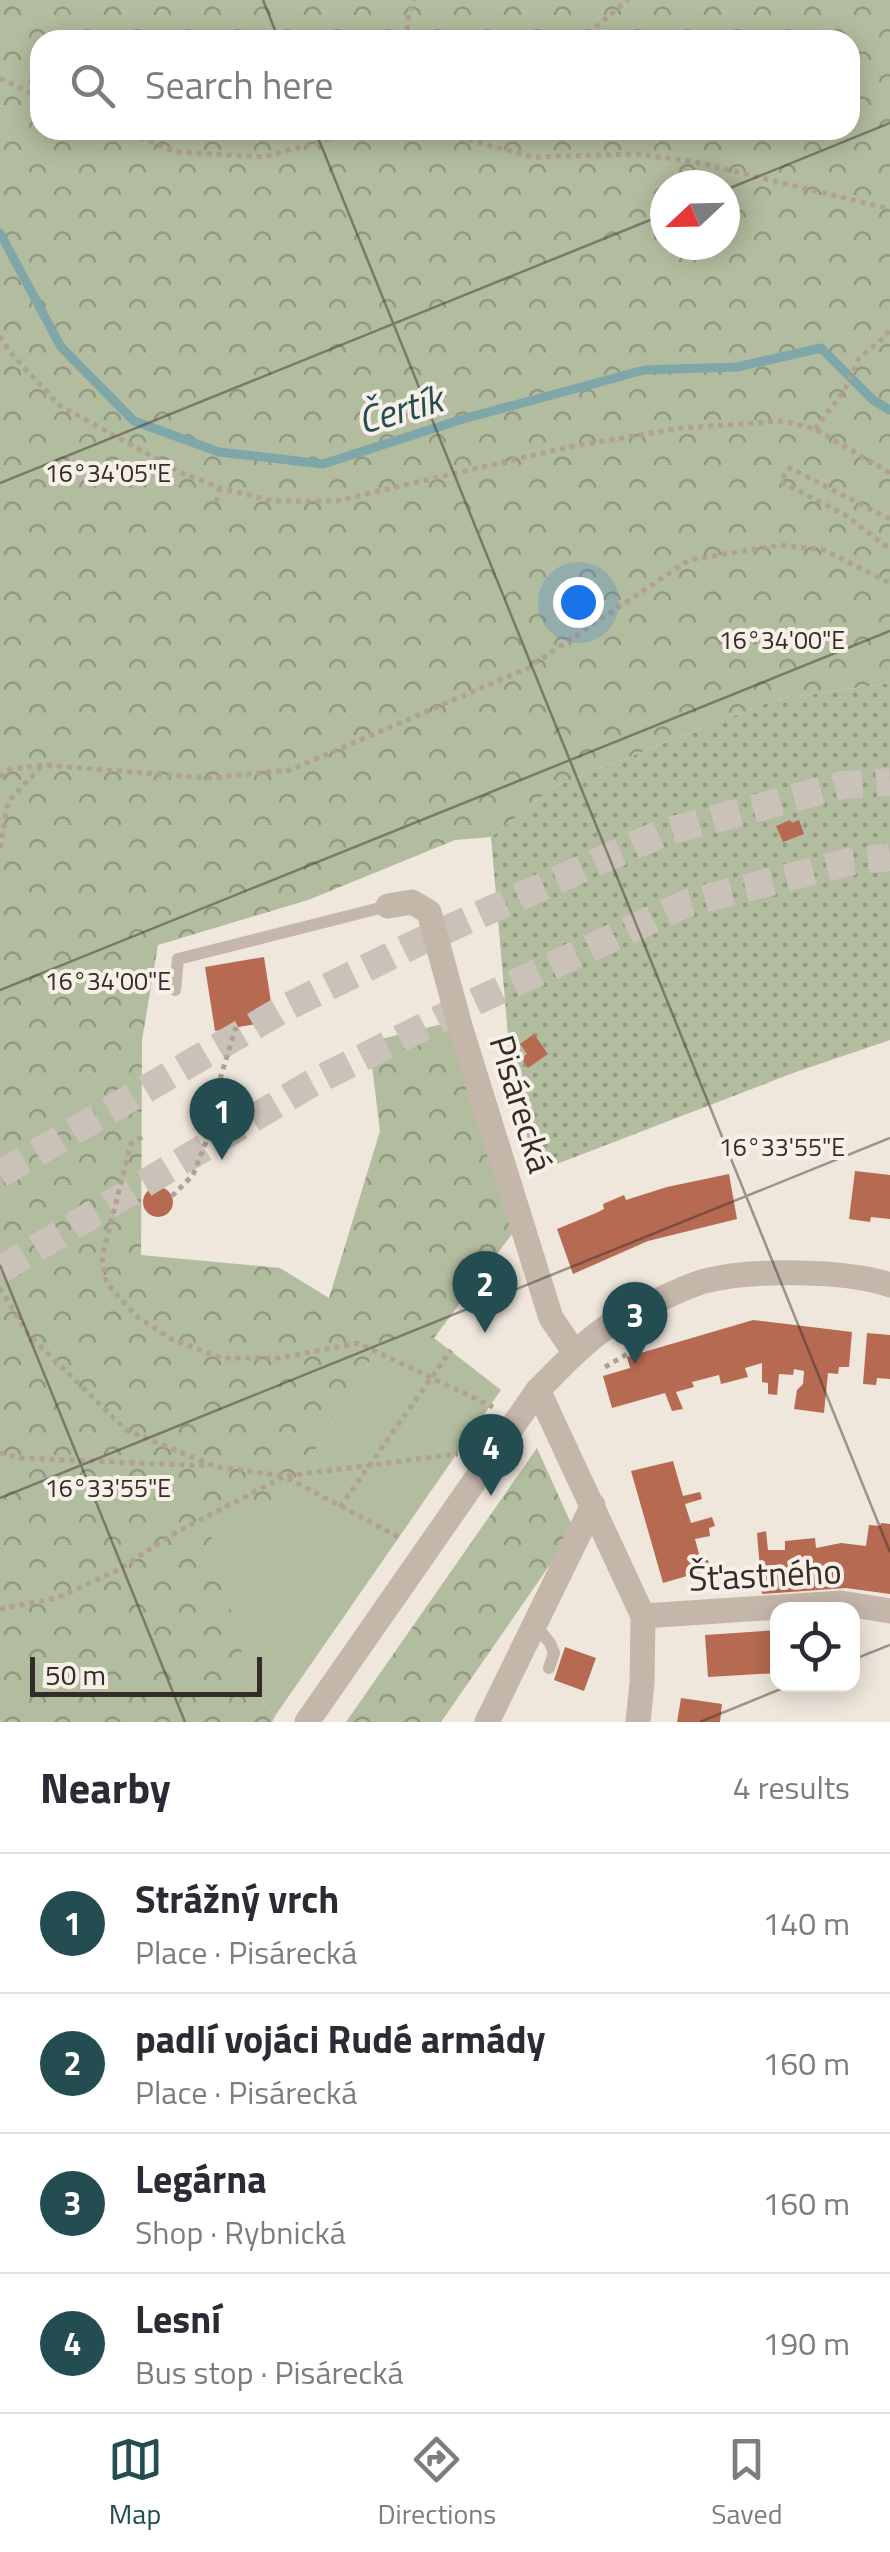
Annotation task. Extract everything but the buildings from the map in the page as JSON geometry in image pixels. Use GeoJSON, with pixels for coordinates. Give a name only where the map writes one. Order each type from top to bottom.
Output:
{"type":"FeatureCollection","features":[{"type":"Feature","properties":{"kind":"street","name":"Pisárecká"},"geometry":{"type":"LineString","coordinates":[[388,906],[412,902],[429,912],[460,1026],[551,1318],[576,1353]]}},
{"type":"Feature","properties":{"kind":"street"},"geometry":{"type":"LineString","coordinates":[[307,1722],[538,1390],[609,1326],[705,1281],[794,1272],[872,1279],[890,1286]]}},
{"type":"Feature","properties":{"kind":"street"},"geometry":{"type":"LineString","coordinates":[[538,1390],[644,1616],[638,1722]]}},
{"type":"Feature","properties":{"kind":"street"},"geometry":{"type":"LineString","coordinates":[[487,1722],[593,1505]]}},
{"type":"Feature","properties":{"kind":"street","name":"Šťastného"},"geometry":{"type":"LineString","coordinates":[[644,1616],[841,1603],[890,1610]]}},
{"type":"Feature","properties":{"kind":"lane"},"geometry":{"type":"LineString","coordinates":[[175,990],[178,959],[388,906]]}},
{"type":"Feature","properties":{"kind":"lane"},"geometry":{"type":"LineString","coordinates":[[534,1625],[554,1654],[549,1668]]}},
{"type":"Feature","properties":{"kind":"path"},"geometry":{"type":"LineString","coordinates":[[408,30],[414,0]]}},
{"type":"Feature","properties":{"kind":"path"},"geometry":{"type":"LineString","coordinates":[[592,30],[628,0]]}},
{"type":"Feature","properties":{"kind":"path"},"geometry":{"type":"LineString","coordinates":[[0,78],[30,93]]}},
{"type":"Feature","properties":{"kind":"path"},"geometry":{"type":"LineString","coordinates":[[146,140],[176,152],[264,157],[326,140]]}},
{"type":"Feature","properties":{"kind":"path"},"geometry":{"type":"LineString","coordinates":[[470,140],[533,156],[637,154],[696,162],[890,209]]}},
{"type":"Feature","properties":{"kind":"path"},"geometry":{"type":"LineString","coordinates":[[815,429],[844,391],[859,358],[886,336],[890,327]]}},
{"type":"Feature","properties":{"kind":"path"},"geometry":{"type":"LineString","coordinates":[[0,336],[59,405],[180,472],[220,488],[273,501],[336,501],[568,447],[682,428],[784,421],[815,429],[890,473]]}},
{"type":"Feature","properties":{"kind":"path"},"geometry":{"type":"LineString","coordinates":[[890,519],[790,468],[780,481],[845,515],[890,549]]}},
{"type":"Feature","properties":{"kind":"path"},"geometry":{"type":"LineString","coordinates":[[216,502],[220,488]]}},
{"type":"Feature","properties":{"kind":"path"},"geometry":{"type":"LineString","coordinates":[[0,777],[11,769],[43,764],[208,778],[290,770],[528,668],[690,560],[780,545],[824,550],[890,583]]}},
{"type":"Feature","properties":{"kind":"path"},"geometry":{"type":"LineString","coordinates":[[0,848],[8,802],[43,764]]}},
{"type":"Feature","properties":{"kind":"path"},"geometry":{"type":"LineString","coordinates":[[172,1196],[192,1174],[211,1129],[236,1027]]}},
{"type":"Feature","properties":{"kind":"path"},"geometry":{"type":"LineString","coordinates":[[142,1137],[131,1144],[102,1257],[106,1282],[134,1315],[170,1338],[221,1358],[280,1358],[358,1343],[518,1419]]}},
{"type":"Feature","properties":{"kind":"path"},"geometry":{"type":"LineString","coordinates":[[0,1288],[28,1334],[126,1430],[218,1466]]}},
{"type":"Feature","properties":{"kind":"path"},"geometry":{"type":"LineString","coordinates":[[621,1346],[597,1367],[600,1370],[630,1353],[631,1356]]}},
{"type":"Feature","properties":{"kind":"path"},"geometry":{"type":"LineString","coordinates":[[340,1507],[451,1350]]}},
{"type":"Feature","properties":{"kind":"path"},"geometry":{"type":"LineString","coordinates":[[0,1453],[21,1458],[218,1466],[286,1476],[460,1454]]}},
{"type":"Feature","properties":{"kind":"path"},"geometry":{"type":"LineString","coordinates":[[286,1476],[402,1539]]}},
{"type":"Feature","properties":{"kind":"path"},"geometry":{"type":"LineString","coordinates":[[0,1609],[57,1598],[118,1570],[175,1534],[286,1476]]}},
{"type":"Feature","properties":{"kind":"green space"},"geometry":{"type":"Polygon","coordinates":[[[0,0],[890,0],[890,683],[777,699],[555,786],[491,837],[455,840],[308,900],[158,945],[142,1040],[141,1255],[280,1268],[329,1298],[380,1131],[369,1042],[451,1022],[512,1234],[434,1338],[384,1338],[284,1496],[250,1685],[275,1716],[272,1722],[0,1722],[0,0]]]}},
{"type":"Feature","properties":{"kind":"green space"},"geometry":{"type":"Polygon","coordinates":[[[890,683],[890,1040],[536,1172],[511,1071],[491,837],[555,786],[777,699],[890,683]]]}},
{"type":"Feature","properties":{"kind":"green space"},"geometry":{"type":"Polygon","coordinates":[[[384,1338],[434,1338],[501,1390],[275,1716],[250,1685],[206,1516],[284,1496],[384,1338]]]}},
{"type":"Feature","properties":{"kind":"green space"},"geometry":{"type":"Polygon","coordinates":[[[537,1448],[574,1530],[441,1722],[346,1722],[537,1448]]]}},
{"type":"Feature","properties":{"kind":"waterway","name":"Čertík"},"geometry":{"type":"LineString","coordinates":[[0,233],[61,347],[134,421],[219,452],[323,464],[463,419],[644,370],[737,367],[821,348],[873,400],[890,410]]}},
{"type":"Feature","properties":{"kind":"tunnel"},"geometry":{"type":"LineString","coordinates":[[0,1174],[285,1008],[421,941],[662,833],[843,785],[890,782]]}},
{"type":"Feature","properties":{"kind":"tunnel"},"geometry":{"type":"LineString","coordinates":[[0,1270],[312,1083],[455,1011],[687,903],[849,862],[890,857]]}},
{"type":"Feature","properties":{"kind":"place","name":"Strážný vrch"},"geometry":{"type":"Point","coordinates":[222,1160]}},
{"type":"Feature","properties":{"kind":"place","name":"padlí vojáci Rudé armády"},"geometry":{"type":"Point","coordinates":[485,1333]}},
{"type":"Feature","properties":{"kind":"place","name":"Legárna"},"geometry":{"type":"Point","coordinates":[635,1364]}},
{"type":"Feature","properties":{"kind":"place","name":"Lesní"},"geometry":{"type":"Point","coordinates":[491,1496]}}]}
